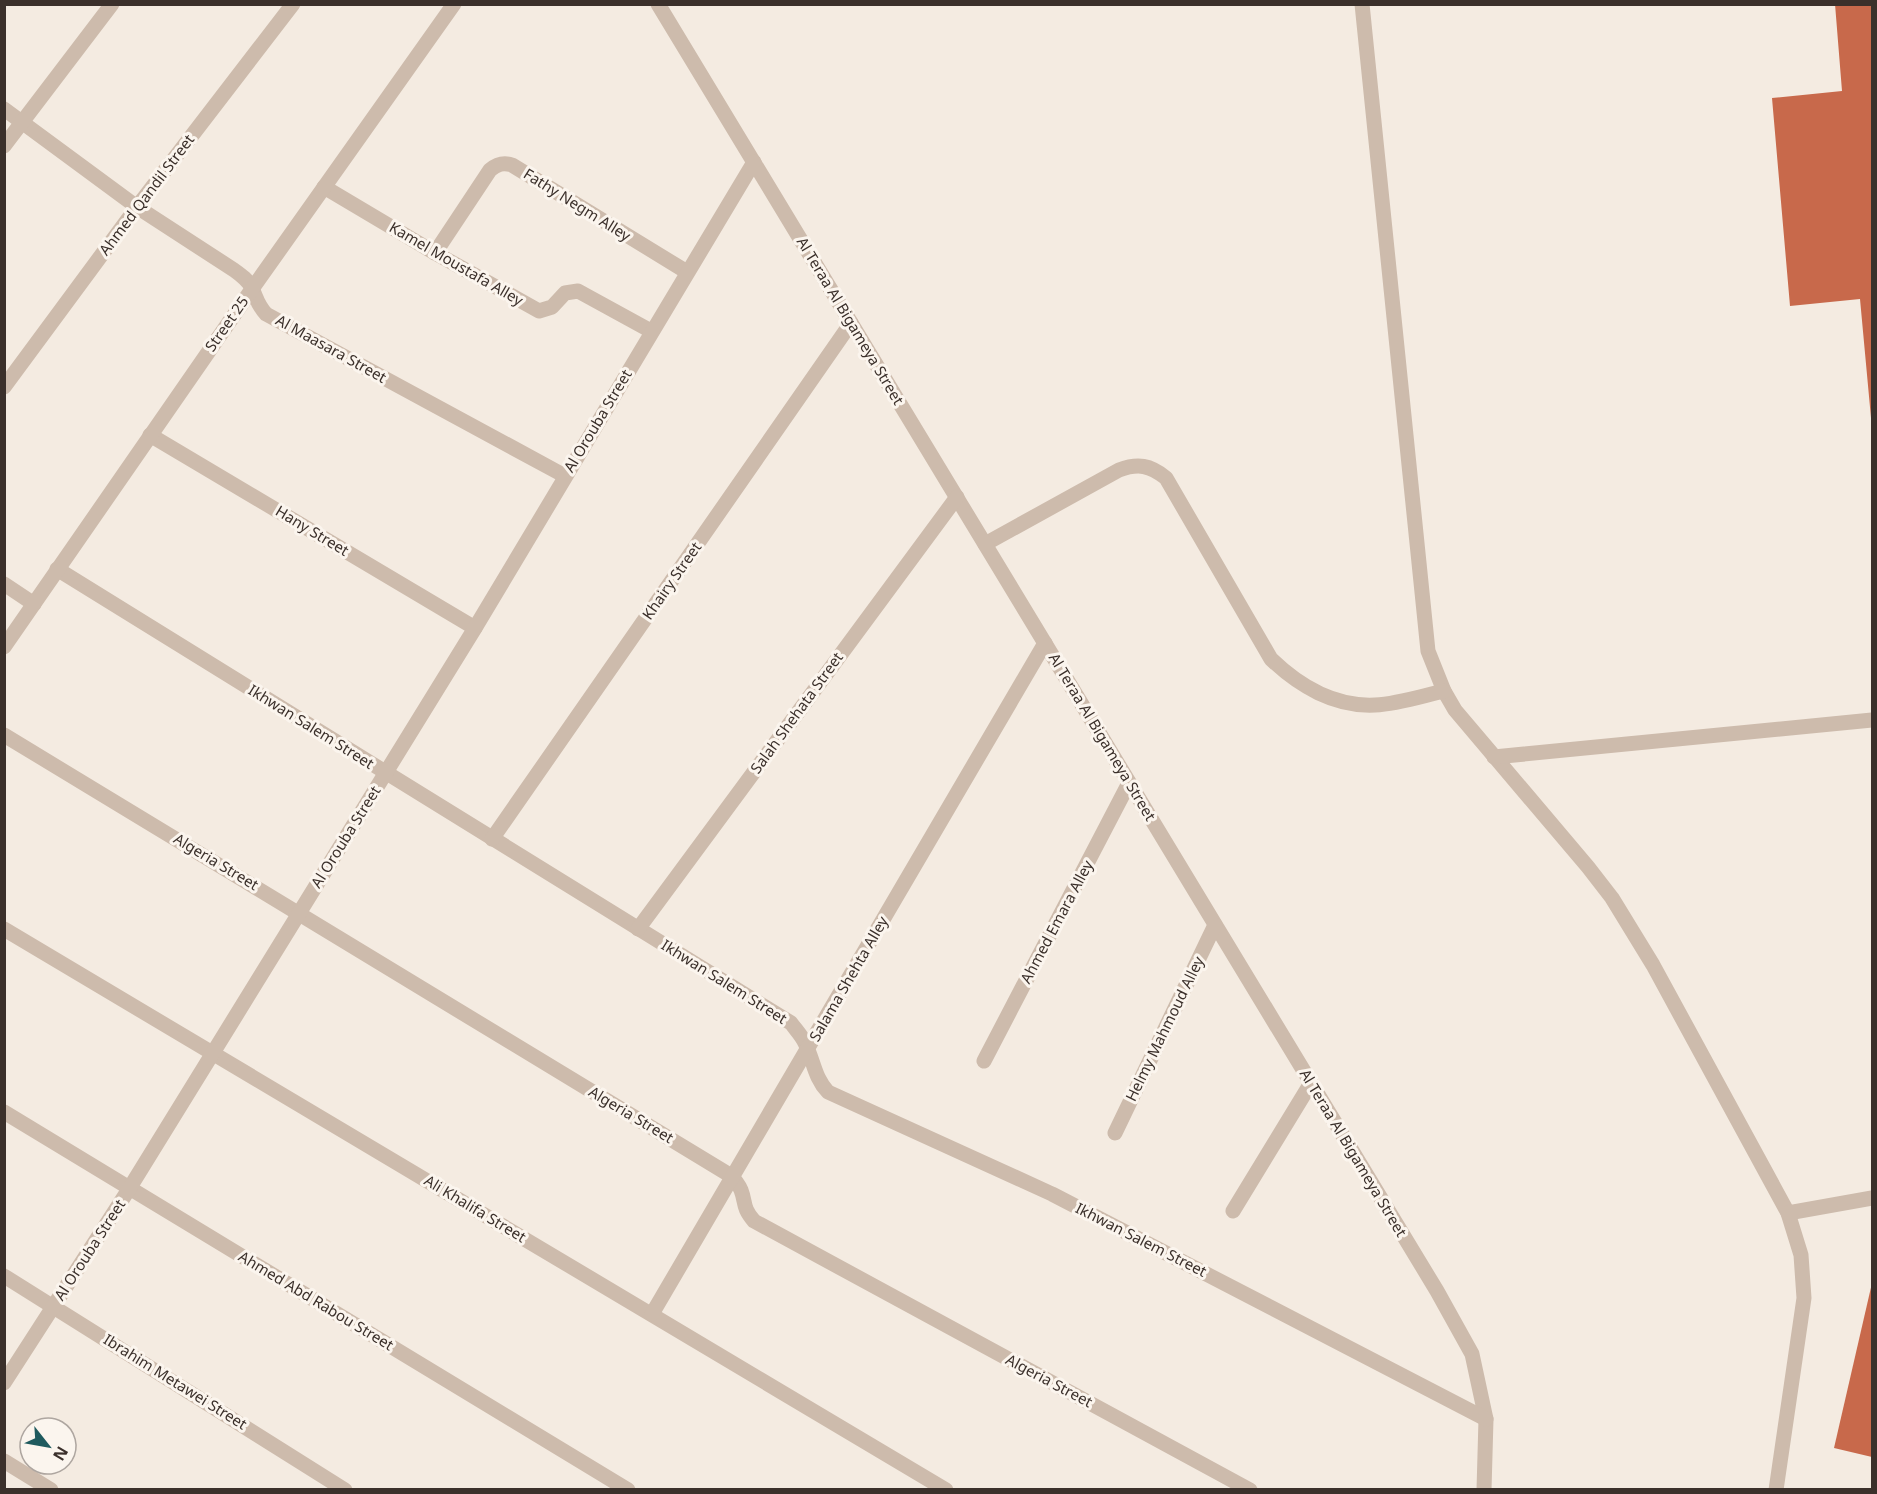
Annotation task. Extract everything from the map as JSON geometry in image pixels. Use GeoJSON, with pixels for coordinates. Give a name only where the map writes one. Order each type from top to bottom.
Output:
{"type":"FeatureCollection","features":[{"type":"Feature","properties":{"kind":"street"},"geometry":{"type":"LineString","coordinates":[[4,147],[112,4]]}},
{"type":"Feature","properties":{"kind":"street","name":"Ahmed Qandil Street"},"geometry":{"type":"LineString","coordinates":[[4,387],[137,207],[293,4]]}},
{"type":"Feature","properties":{"kind":"street","name":"Street 25"},"geometry":{"type":"LineString","coordinates":[[4,647],[252,288],[454,4]]}},
{"type":"Feature","properties":{"kind":"street","name":"Al Teraa Al Bigameya Street"},"geometry":{"type":"LineString","coordinates":[[658,4],[1437,1291],[1472,1353],[1486,1419],[1484,1490]]}},
{"type":"Feature","properties":{"kind":"street"},"geometry":{"type":"LineString","coordinates":[[1362,4],[1428,651],[1444,692],[1455,710],[1588,867],[1633,931],[1788,1213],[1801,1255],[1804,1299],[1776,1490]]}},
{"type":"Feature","properties":{"kind":"street","name":"Al Maasara Street"},"geometry":{"type":"LineString","coordinates":[[4,110],[137,207],[234,270],[252,288],[254,298],[266,314],[565,476]]}},
{"type":"Feature","properties":{"kind":"street","name":"Al Orouba Street"},"geometry":{"type":"LineString","coordinates":[[4,1383],[129,1189],[475,628],[754,162]]}},
{"type":"Feature","properties":{"kind":"street","name":"Fathy Negm Alley"},"geometry":{"type":"LineString","coordinates":[[435,253],[490,170],[506,163],[687,272]]}},
{"type":"Feature","properties":{"kind":"street","name":"Kamel Moustafa Alley"},"geometry":{"type":"LineString","coordinates":[[324,187],[539,311],[552,307],[565,293],[578,291],[651,331]]}},
{"type":"Feature","properties":{"kind":"street","name":"Khairy Street"},"geometry":{"type":"LineString","coordinates":[[492,839],[851,323]]}},
{"type":"Feature","properties":{"kind":"street","name":"Hany Street"},"geometry":{"type":"LineString","coordinates":[[150,435],[475,628]]}},
{"type":"Feature","properties":{"kind":"street"},"geometry":{"type":"LineString","coordinates":[[985,544],[1119,470],[1132,465],[1145,465],[1166,478],[1271,659],[1285,673],[1319,693],[1337,700],[1356,703],[1376,705],[1444,692]]}},
{"type":"Feature","properties":{"kind":"street","name":"Salah Shehata Street"},"geometry":{"type":"LineString","coordinates":[[638,929],[957,497]]}},
{"type":"Feature","properties":{"kind":"street","name":"Ikhwan Salem Street"},"geometry":{"type":"LineString","coordinates":[[57,569],[791,1023],[808,1049],[819,1083],[828,1092],[1052,1194],[1486,1419]]}},
{"type":"Feature","properties":{"kind":"street"},"geometry":{"type":"LineString","coordinates":[[4,584],[34,604]]}},
{"type":"Feature","properties":{"kind":"street","name":"Salama Shehta Alley"},"geometry":{"type":"LineString","coordinates":[[652,1314],[1045,643]]}},
{"type":"Feature","properties":{"kind":"street"},"geometry":{"type":"LineString","coordinates":[[1494,757],[1872,720]]}},
{"type":"Feature","properties":{"kind":"street","name":"Algeria Street"},"geometry":{"type":"LineString","coordinates":[[4,735],[733,1177],[741,1191],[747,1213],[754,1221],[1250,1490]]}},
{"type":"Feature","properties":{"kind":"street","name":"Ahmed Emara Alley"},"geometry":{"type":"LineString","coordinates":[[984,1061],[1129,783]]}},
{"type":"Feature","properties":{"kind":"street","name":"Helmy Mahmoud Alley"},"geometry":{"type":"LineString","coordinates":[[1115,1133],[1215,925]]}},
{"type":"Feature","properties":{"kind":"street","name":"Ali Khalifa Street"},"geometry":{"type":"LineString","coordinates":[[4,929],[946,1490]]}},
{"type":"Feature","properties":{"kind":"street"},"geometry":{"type":"LineString","coordinates":[[1233,1211],[1311,1083]]}},
{"type":"Feature","properties":{"kind":"street","name":"Ahmed Abd Rabou Street"},"geometry":{"type":"LineString","coordinates":[[4,1112],[628,1490]]}},
{"type":"Feature","properties":{"kind":"street"},"geometry":{"type":"LineString","coordinates":[[1788,1213],[1872,1198]]}},
{"type":"Feature","properties":{"kind":"street","name":"Ibrahim Metawei Street"},"geometry":{"type":"LineString","coordinates":[[4,1276],[345,1490]]}},
{"type":"Feature","properties":{"kind":"street"},"geometry":{"type":"LineString","coordinates":[[4,1461],[51,1490]]}},
{"type":"Feature","properties":{"kind":"building"},"geometry":{"type":"Polygon","coordinates":[[[1835,4],[1872,4],[1872,418],[1860,299],[1790,306],[1772,98],[1842,91],[1835,4]]]}},
{"type":"Feature","properties":{"kind":"building"},"geometry":{"type":"Polygon","coordinates":[[[1872,1283],[1872,1457],[1834,1448],[1872,1283]]]}}]}
